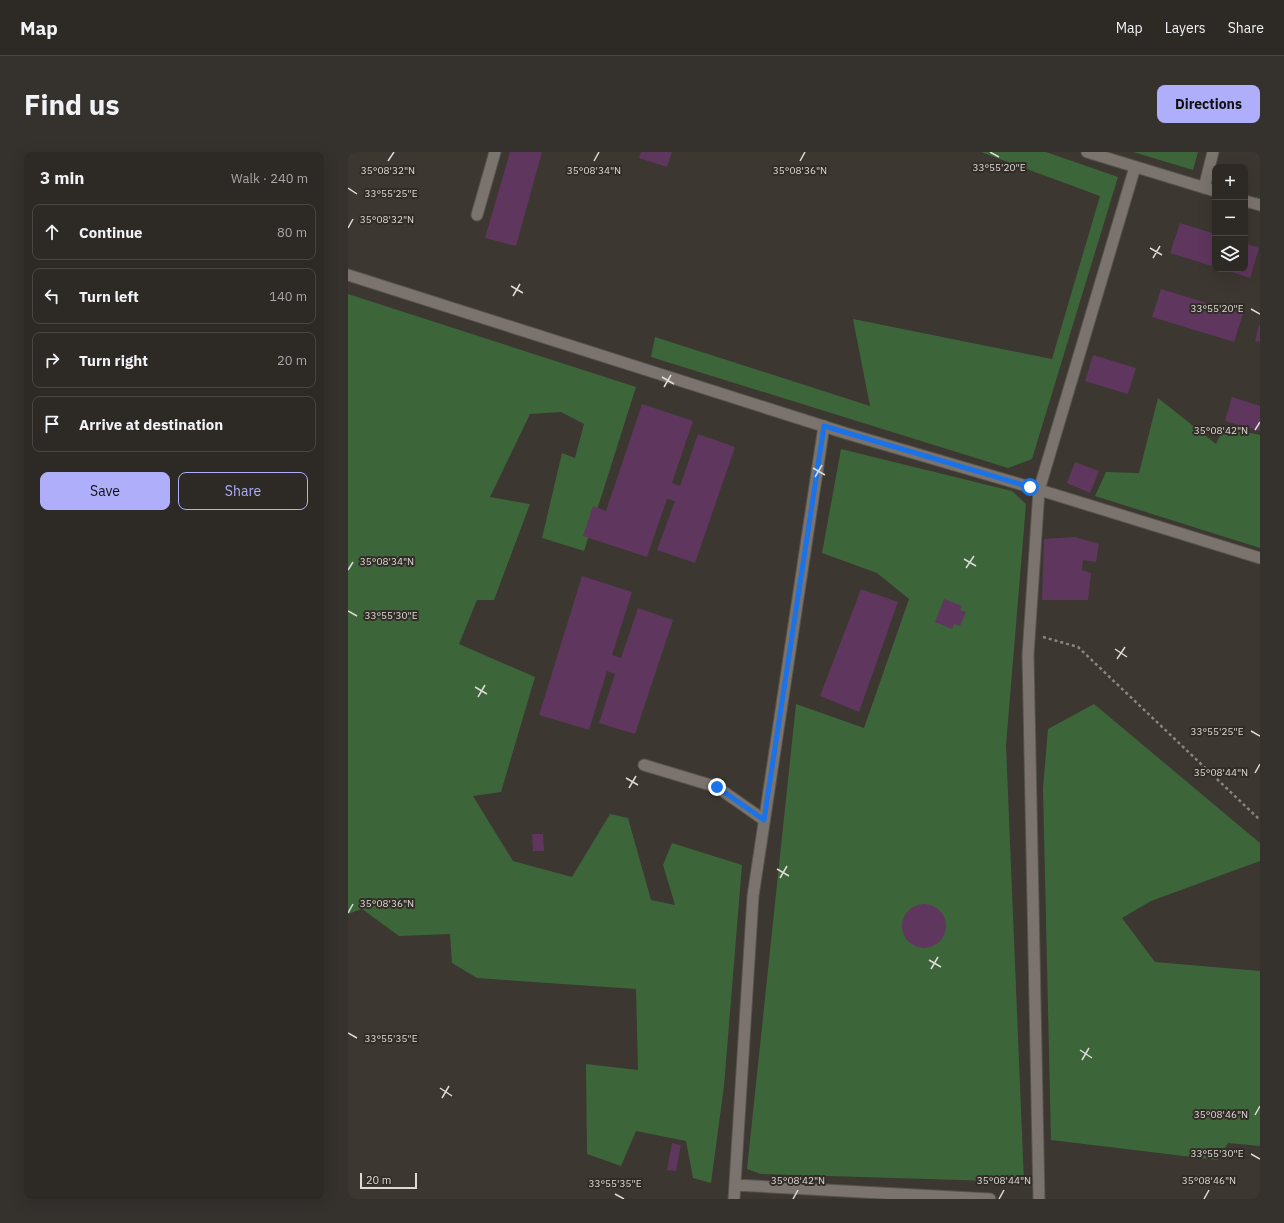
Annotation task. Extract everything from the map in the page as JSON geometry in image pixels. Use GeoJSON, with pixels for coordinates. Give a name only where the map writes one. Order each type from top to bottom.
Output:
{"type":"FeatureCollection","features":[{"type":"Feature","properties":{"kind":"street"},"geometry":{"type":"LineString","coordinates":[[477,215],[495,152]]}},
{"type":"Feature","properties":{"kind":"street"},"geometry":{"type":"LineString","coordinates":[[1087,152],[1212,190]]}},
{"type":"Feature","properties":{"kind":"street"},"geometry":{"type":"LineString","coordinates":[[1204,188],[1213,152]]}},
{"type":"Feature","properties":{"kind":"street"},"geometry":{"type":"LineString","coordinates":[[1039,1199],[1028,662],[1039,490],[1135,167]]}},
{"type":"Feature","properties":{"kind":"street"},"geometry":{"type":"LineString","coordinates":[[1248,202],[1260,205]]}},
{"type":"Feature","properties":{"kind":"street"},"geometry":{"type":"LineString","coordinates":[[348,276],[824,426],[1260,558]]}},
{"type":"Feature","properties":{"kind":"street"},"geometry":{"type":"LineString","coordinates":[[734,1199],[753,896],[824,426]]}},
{"type":"Feature","properties":{"kind":"street"},"geometry":{"type":"LineString","coordinates":[[644,765],[717,787],[764,820]]}},
{"type":"Feature","properties":{"kind":"street"},"geometry":{"type":"LineString","coordinates":[[735,1185],[990,1199]]}},
{"type":"Feature","properties":{"kind":"path"},"geometry":{"type":"LineString","coordinates":[[1029,633],[1078,647],[1260,820]]}},
{"type":"Feature","properties":{"kind":"green space"},"geometry":{"type":"Polygon","coordinates":[[[981,152],[1046,152],[1118,177],[1032,459],[1008,468],[651,357],[655,337],[870,406],[853,319],[1052,359],[1100,196],[981,152]]]}},
{"type":"Feature","properties":{"kind":"green space"},"geometry":{"type":"Polygon","coordinates":[[[1133,152],[1198,152],[1193,170],[1133,152]]]}},
{"type":"Feature","properties":{"kind":"green space"},"geometry":{"type":"Polygon","coordinates":[[[348,294],[636,387],[584,551],[542,538],[562,453],[575,458],[584,424],[561,412],[530,414],[490,497],[530,504],[494,600],[477,600],[459,644],[535,677],[501,792],[473,796],[513,861],[572,877],[610,814],[628,818],[651,900],[675,905],[663,865],[672,843],[742,865],[724,1086],[711,1183],[693,1178],[686,1141],[636,1131],[621,1166],[587,1154],[586,1064],[638,1070],[636,989],[477,978],[452,963],[450,934],[399,936],[362,909],[348,914],[348,294]]]}},
{"type":"Feature","properties":{"kind":"green space"},"geometry":{"type":"Polygon","coordinates":[[[1158,398],[1216,444],[1224,427],[1260,435],[1260,548],[1095,496],[1106,472],[1139,473],[1158,398]]]}},
{"type":"Feature","properties":{"kind":"green space"},"geometry":{"type":"Polygon","coordinates":[[[841,449],[1012,491],[1026,504],[1006,745],[1024,1182],[761,1174],[747,1169],[796,704],[864,728],[909,599],[877,573],[822,553],[841,449]]]}},
{"type":"Feature","properties":{"kind":"green space"},"geometry":{"type":"Polygon","coordinates":[[[1094,704],[1260,843],[1260,861],[1151,901],[1122,918],[1155,962],[1260,971],[1260,1146],[1228,1143],[1217,1160],[1051,1140],[1043,788],[1048,729],[1094,704]]]}},
{"type":"Feature","properties":{"kind":"building"},"geometry":{"type":"Polygon","coordinates":[[[510,152],[542,152],[516,246],[485,238],[510,152]]]}},
{"type":"Feature","properties":{"kind":"building"},"geometry":{"type":"Polygon","coordinates":[[[641,152],[672,152],[667,167],[639,158],[641,152]]]}},
{"type":"Feature","properties":{"kind":"building"},"geometry":{"type":"Polygon","coordinates":[[[1180,223],[1212,233],[1212,266],[1170,253],[1180,223]]]}},
{"type":"Feature","properties":{"kind":"building"},"geometry":{"type":"Polygon","coordinates":[[[1248,244],[1259,248],[1250,278],[1232,272],[1248,272],[1248,244]]]}},
{"type":"Feature","properties":{"kind":"building"},"geometry":{"type":"Polygon","coordinates":[[[1161,289],[1243,314],[1234,342],[1152,317],[1161,289]]]}},
{"type":"Feature","properties":{"kind":"building"},"geometry":{"type":"Polygon","coordinates":[[[1260,325],[1260,342],[1255,341],[1260,325]]]}},
{"type":"Feature","properties":{"kind":"building"},"geometry":{"type":"Polygon","coordinates":[[[1093,355],[1136,368],[1128,394],[1085,381],[1093,355]]]}},
{"type":"Feature","properties":{"kind":"building"},"geometry":{"type":"Polygon","coordinates":[[[1232,397],[1260,406],[1260,431],[1225,421],[1232,397]]]}},
{"type":"Feature","properties":{"kind":"building"},"geometry":{"type":"Polygon","coordinates":[[[642,404],[693,421],[672,483],[680,486],[698,434],[735,447],[695,563],[657,550],[675,501],[667,499],[647,557],[583,536],[593,506],[606,511],[642,404]]]}},
{"type":"Feature","properties":{"kind":"building"},"geometry":{"type":"Polygon","coordinates":[[[1075,462],[1099,471],[1090,493],[1067,483],[1075,462]]]}},
{"type":"Feature","properties":{"kind":"building"},"geometry":{"type":"Polygon","coordinates":[[[1075,537],[1099,544],[1096,562],[1083,560],[1082,570],[1091,573],[1088,600],[1042,600],[1044,539],[1075,537]]]}},
{"type":"Feature","properties":{"kind":"building"},"geometry":{"type":"Polygon","coordinates":[[[582,576],[632,592],[612,655],[621,658],[638,608],[673,620],[635,734],[599,723],[615,674],[607,671],[589,730],[539,715],[582,576]]]}},
{"type":"Feature","properties":{"kind":"building"},"geometry":{"type":"Polygon","coordinates":[[[861,589],[898,602],[859,712],[820,696],[861,589]]]}},
{"type":"Feature","properties":{"kind":"building"},"geometry":{"type":"Polygon","coordinates":[[[944,599],[962,606],[960,610],[966,612],[960,626],[954,624],[952,629],[935,622],[944,599]]]}},
{"type":"Feature","properties":{"kind":"building"},"geometry":{"type":"Polygon","coordinates":[[[532,834],[543,834],[544,851],[533,851],[532,834]]]}},
{"type":"Feature","properties":{"kind":"building"},"geometry":{"type":"Polygon","coordinates":[[[924,904],[936,908],[942,914],[946,926],[942,938],[936,944],[924,948],[912,944],[906,938],[902,926],[906,914],[912,908],[924,904]]]}},
{"type":"Feature","properties":{"kind":"building"},"geometry":{"type":"Polygon","coordinates":[[[672,1143],[681,1145],[676,1171],[667,1170],[672,1143]]]}},
{"type":"Feature","properties":{"kind":"route"},"geometry":{"type":"LineString","coordinates":[[717,787],[764,820],[824,426],[1030,487]]}}]}
